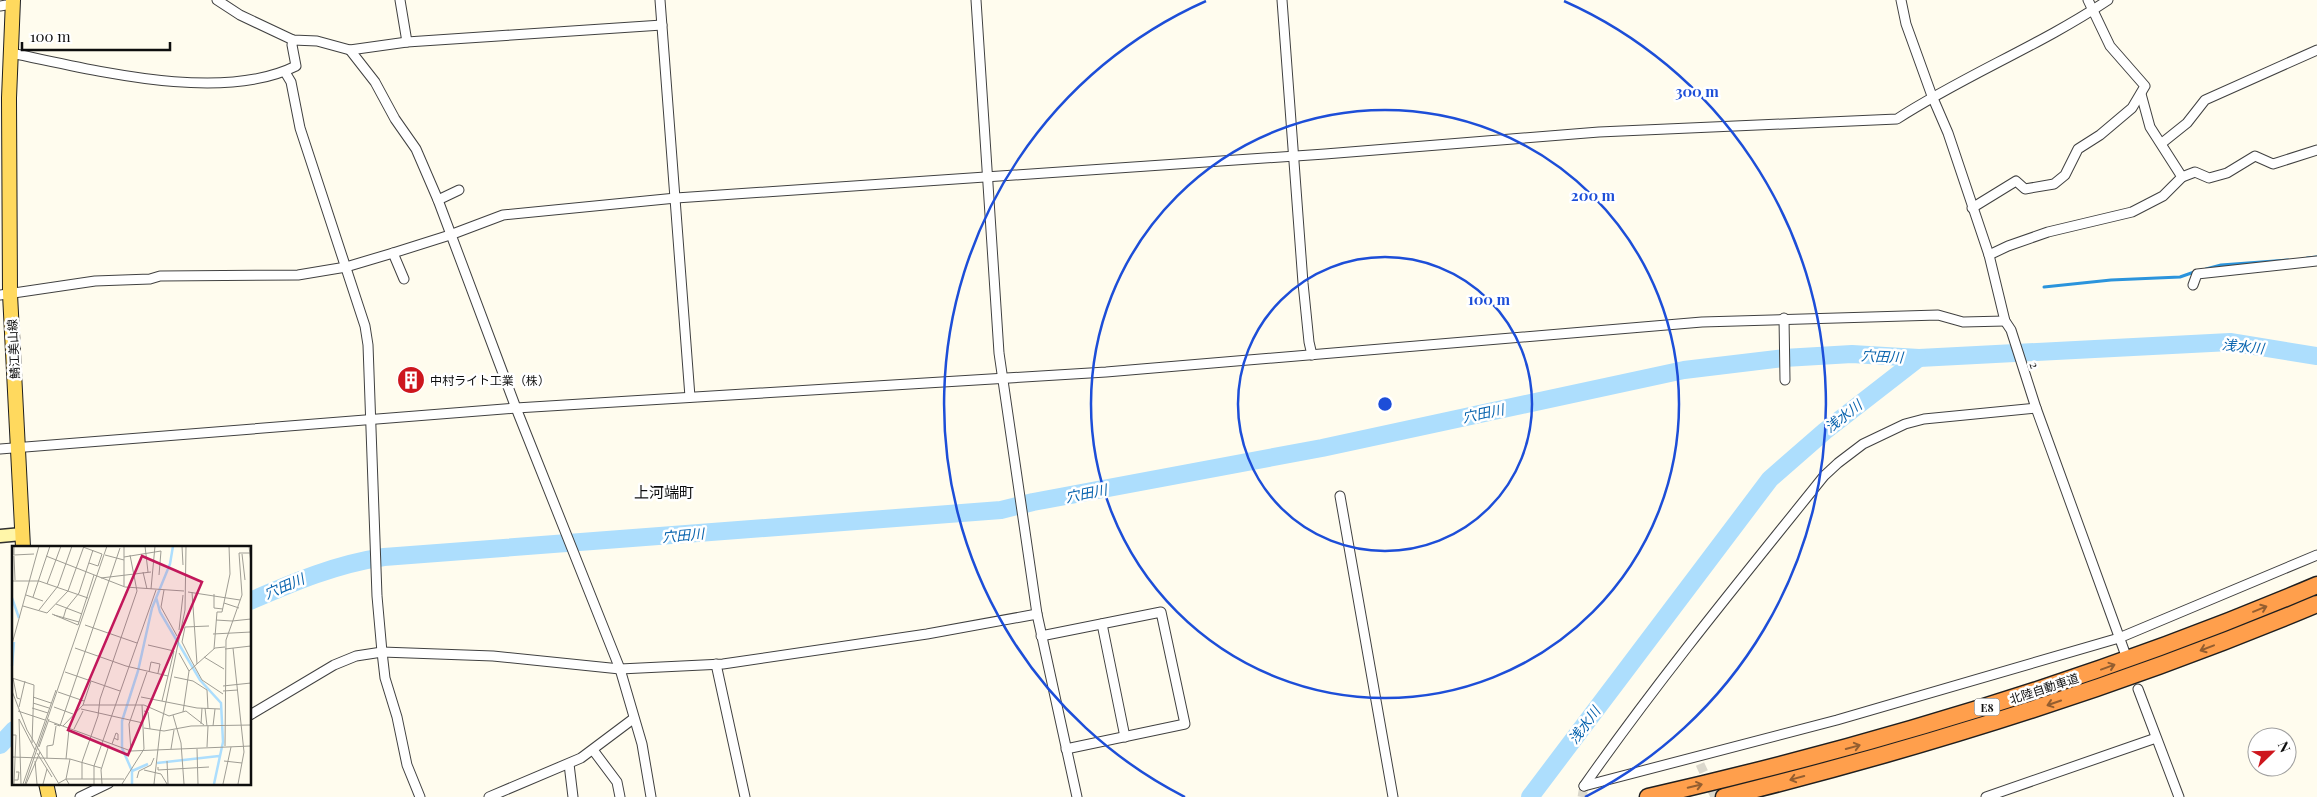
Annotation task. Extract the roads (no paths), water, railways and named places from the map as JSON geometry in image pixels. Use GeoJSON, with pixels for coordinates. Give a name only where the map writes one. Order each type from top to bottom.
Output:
{"type":"FeatureCollection","features":[{"type":"Feature","properties":{"kind":"highway","name":"北陸自動車道"},"geometry":{"type":"LineString","coordinates":[[1648,797],[1836,751],[1979,710],[2159,648],[2317,586]]}},
{"type":"Feature","properties":{"kind":"highway","name":"北陸自動車道"},"geometry":{"type":"LineString","coordinates":[[1724,797],[1910,748],[2038,709],[2173,661],[2317,604]]}},
{"type":"Feature","properties":{"kind":"main road","name":"鯖江美山線"},"geometry":{"type":"LineString","coordinates":[[8,3],[11,53],[8,98],[5,294],[18,446],[23,541]]}},
{"type":"Feature","properties":{"kind":"main road"},"geometry":{"type":"LineString","coordinates":[[46,784],[49,797]]}},
{"type":"Feature","properties":{"kind":"street"},"geometry":{"type":"LineString","coordinates":[[217,0],[240,15],[293,40],[317,41],[350,50],[407,42],[662,25]]}},
{"type":"Feature","properties":{"kind":"street"},"geometry":{"type":"LineString","coordinates":[[400,0],[407,42]]}},
{"type":"Feature","properties":{"kind":"street"},"geometry":{"type":"LineString","coordinates":[[660,0],[690,397]]}},
{"type":"Feature","properties":{"kind":"street"},"geometry":{"type":"LineString","coordinates":[[976,0],[995,309],[1003,378],[1037,614],[1077,797]]}},
{"type":"Feature","properties":{"kind":"street"},"geometry":{"type":"LineString","coordinates":[[1282,0],[1309,342],[1312,355]]}},
{"type":"Feature","properties":{"kind":"street"},"geometry":{"type":"LineString","coordinates":[[0,449],[18,446],[372,421],[516,408],[1003,378],[1312,355],[1702,322],[1938,315],[1963,322],[2005,321],[1989,255],[1948,134],[1906,24],[1901,0]]}},
{"type":"Feature","properties":{"kind":"street"},"geometry":{"type":"LineString","coordinates":[[1972,208],[2016,181],[2025,189],[2054,184],[2065,175],[2078,150],[2100,135],[2132,108],[2141,94],[2144,86],[2131,68],[2110,46],[2088,0]]}},
{"type":"Feature","properties":{"kind":"street"},"geometry":{"type":"LineString","coordinates":[[5,294],[95,281],[150,279],[160,276],[298,275],[346,267],[450,236],[503,215],[676,198],[1294,156],[1599,132],[1897,118],[1932,96],[2071,24],[2108,0]]}},
{"type":"Feature","properties":{"kind":"street"},"geometry":{"type":"LineString","coordinates":[[11,53],[98,70],[186,82],[209,83],[257,80],[285,72],[296,66],[292,45],[293,40]]}},
{"type":"Feature","properties":{"kind":"street"},"geometry":{"type":"LineString","coordinates":[[350,50],[375,82],[416,149],[438,200],[516,408],[620,669],[633,719],[642,744],[651,797]]}},
{"type":"Feature","properties":{"kind":"street"},"geometry":{"type":"LineString","coordinates":[[2162,143],[2187,124],[2205,100],[2317,50]]}},
{"type":"Feature","properties":{"kind":"street"},"geometry":{"type":"LineString","coordinates":[[285,72],[291,82],[300,128],[365,326],[368,345],[372,421],[378,596],[385,678],[397,717],[407,765],[420,797]]}},
{"type":"Feature","properties":{"kind":"street"},"geometry":{"type":"LineString","coordinates":[[2141,94],[2150,127],[2182,177]]}},
{"type":"Feature","properties":{"kind":"street"},"geometry":{"type":"LineString","coordinates":[[1989,255],[2048,232],[2132,212],[2163,196],[2182,177],[2195,172],[2210,178],[2227,173],[2255,156],[2274,164],[2317,150]]}},
{"type":"Feature","properties":{"kind":"street"},"geometry":{"type":"LineString","coordinates":[[438,200],[459,190]]}},
{"type":"Feature","properties":{"kind":"street"},"geometry":{"type":"LineString","coordinates":[[393,253],[404,279]]}},
{"type":"Feature","properties":{"kind":"street"},"geometry":{"type":"LineString","coordinates":[[2193,285],[2197,274],[2317,261]]}},
{"type":"Feature","properties":{"kind":"street"},"geometry":{"type":"LineString","coordinates":[[1784,320],[1785,380]]}},
{"type":"Feature","properties":{"kind":"street","name":"2"},"geometry":{"type":"LineString","coordinates":[[2005,321],[2011,330],[2036,408],[2125,653]]}},
{"type":"Feature","properties":{"kind":"street"},"geometry":{"type":"LineString","coordinates":[[2036,408],[1924,419],[1905,424],[1863,444],[1838,463],[1824,476],[1694,638],[1584,786],[1699,761],[1775,736],[1837,720],[2119,638],[2317,555]]}},
{"type":"Feature","properties":{"kind":"street"},"geometry":{"type":"LineString","coordinates":[[1340,496],[1393,797]]}},
{"type":"Feature","properties":{"kind":"street"},"geometry":{"type":"LineString","coordinates":[[0,536],[23,541]]}},
{"type":"Feature","properties":{"kind":"street"},"geometry":{"type":"LineString","coordinates":[[1041,636],[1161,612],[1185,724],[1066,749]]}},
{"type":"Feature","properties":{"kind":"street"},"geometry":{"type":"LineString","coordinates":[[251,714],[334,665],[356,656],[382,652],[493,656],[620,669],[716,664],[927,634],[1037,614]]}},
{"type":"Feature","properties":{"kind":"street"},"geometry":{"type":"LineString","coordinates":[[1102,624],[1125,737]]}},
{"type":"Feature","properties":{"kind":"street"},"geometry":{"type":"LineString","coordinates":[[716,664],[745,797]]}},
{"type":"Feature","properties":{"kind":"street"},"geometry":{"type":"LineString","coordinates":[[2138,689],[2179,797]]}},
{"type":"Feature","properties":{"kind":"street"},"geometry":{"type":"LineString","coordinates":[[489,797],[569,764],[593,750],[609,735],[633,719]]}},
{"type":"Feature","properties":{"kind":"street"},"geometry":{"type":"LineString","coordinates":[[1986,797],[2156,738]]}},
{"type":"Feature","properties":{"kind":"street"},"geometry":{"type":"LineString","coordinates":[[593,750],[617,782],[620,797]]}},
{"type":"Feature","properties":{"kind":"street"},"geometry":{"type":"LineString","coordinates":[[569,764],[573,797]]}},
{"type":"Feature","properties":{"kind":"street"},"geometry":{"type":"LineString","coordinates":[[80,797],[107,784]]}},
{"type":"Feature","properties":{"kind":"waterway"},"geometry":{"type":"LineString","coordinates":[[2307,258],[2317,257]]}},
{"type":"Feature","properties":{"kind":"waterway"},"geometry":{"type":"LineString","coordinates":[[2206,269],[2221,265],[2288,260]]}},
{"type":"Feature","properties":{"kind":"waterway"},"geometry":{"type":"LineString","coordinates":[[2044,287],[2111,280],[2180,277],[2197,271]]}},
{"type":"Feature","properties":{"kind":"waterway","name":"穴田川"},"geometry":{"type":"LineString","coordinates":[[251,601],[332,569],[384,557],[1001,510],[1033,502],[1322,448],[1684,370],[1784,358],[1852,354],[1919,358],[2230,342],[2317,356]]}},
{"type":"Feature","properties":{"kind":"waterway","name":"浅水川"},"geometry":{"type":"LineString","coordinates":[[1530,797],[1770,479],[1825,431],[1919,358]]}},
{"type":"Feature","properties":{"kind":"waterway","name":"穴田川"},"geometry":{"type":"LineString","coordinates":[[0,745],[12,732]]}},
{"type":"Feature","properties":{"kind":"tunnel"},"geometry":{"type":"LineString","coordinates":[[1700,764],[1715,797]]}},
{"type":"Feature","properties":{"kind":"tunnel"},"geometry":{"type":"LineString","coordinates":[[1582,797],[1584,786]]}},
{"type":"Feature","properties":{"kind":"place","name":"中村ライト工業（株）"},"geometry":{"type":"Point","coordinates":[411,380]}},
{"type":"Feature","properties":{"kind":"district","name":"上河端町"},"geometry":{"type":"Point","coordinates":[664,492]}}]}
